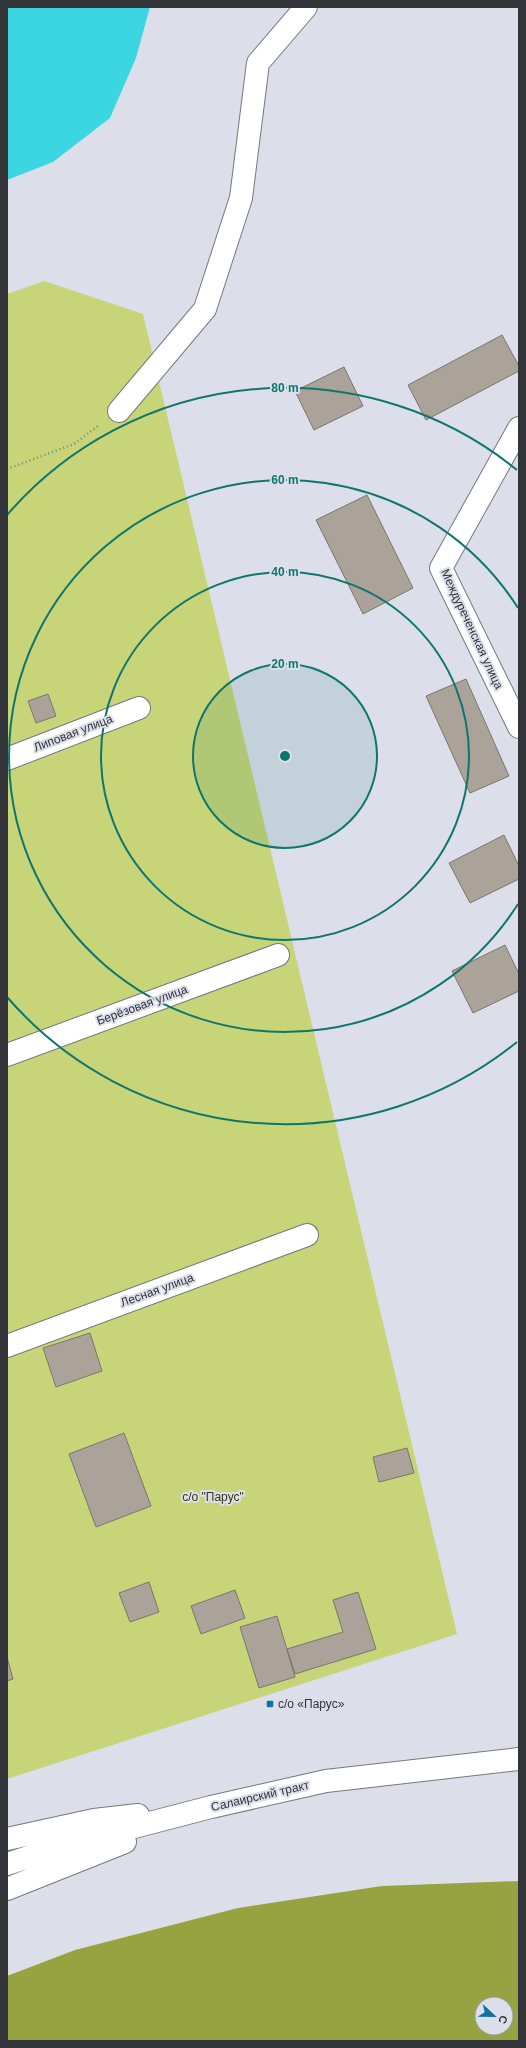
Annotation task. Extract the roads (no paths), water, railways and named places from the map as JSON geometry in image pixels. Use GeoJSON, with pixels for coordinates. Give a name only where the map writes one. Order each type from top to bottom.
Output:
{"type":"FeatureCollection","features":[{"type":"Feature","properties":{"kind":"street"},"geometry":{"type":"LineString","coordinates":[[119,411],[205,309],[241,198],[258,63],[306,7]]}},
{"type":"Feature","properties":{"kind":"street","name":"Междуреченская улица"},"geometry":{"type":"LineString","coordinates":[[519,428],[441,568],[519,727]]}},
{"type":"Feature","properties":{"kind":"street","name":"Липовая улица"},"geometry":{"type":"LineString","coordinates":[[7,759],[139,708]]}},
{"type":"Feature","properties":{"kind":"street","name":"Берёзовая улица"},"geometry":{"type":"LineString","coordinates":[[7,1055],[278,955]]}},
{"type":"Feature","properties":{"kind":"street","name":"Лесная улица"},"geometry":{"type":"LineString","coordinates":[[7,1346],[307,1235]]}},
{"type":"Feature","properties":{"kind":"street","name":"Салаирский тракт"},"geometry":{"type":"LineString","coordinates":[[7,1864],[69,1844],[326,1781],[519,1759]]}},
{"type":"Feature","properties":{"kind":"street"},"geometry":{"type":"LineString","coordinates":[[7,1839],[94,1820],[211,1808]]}},
{"type":"Feature","properties":{"kind":"street"},"geometry":{"type":"LineString","coordinates":[[7,1889],[211,1808]]}},
{"type":"Feature","properties":{"kind":"water"},"geometry":{"type":"Polygon","coordinates":[[[7,7],[150,7],[136,58],[110,118],[53,162],[7,180],[7,7]]]}},
{"type":"Feature","properties":{"kind":"place","name":"с/о «Парус»"},"geometry":{"type":"Point","coordinates":[270,1704]}},
{"type":"Feature","properties":{"kind":"park label","name":"с/о \"Парус\""},"geometry":{"type":"Point","coordinates":[213,1497]}}]}
